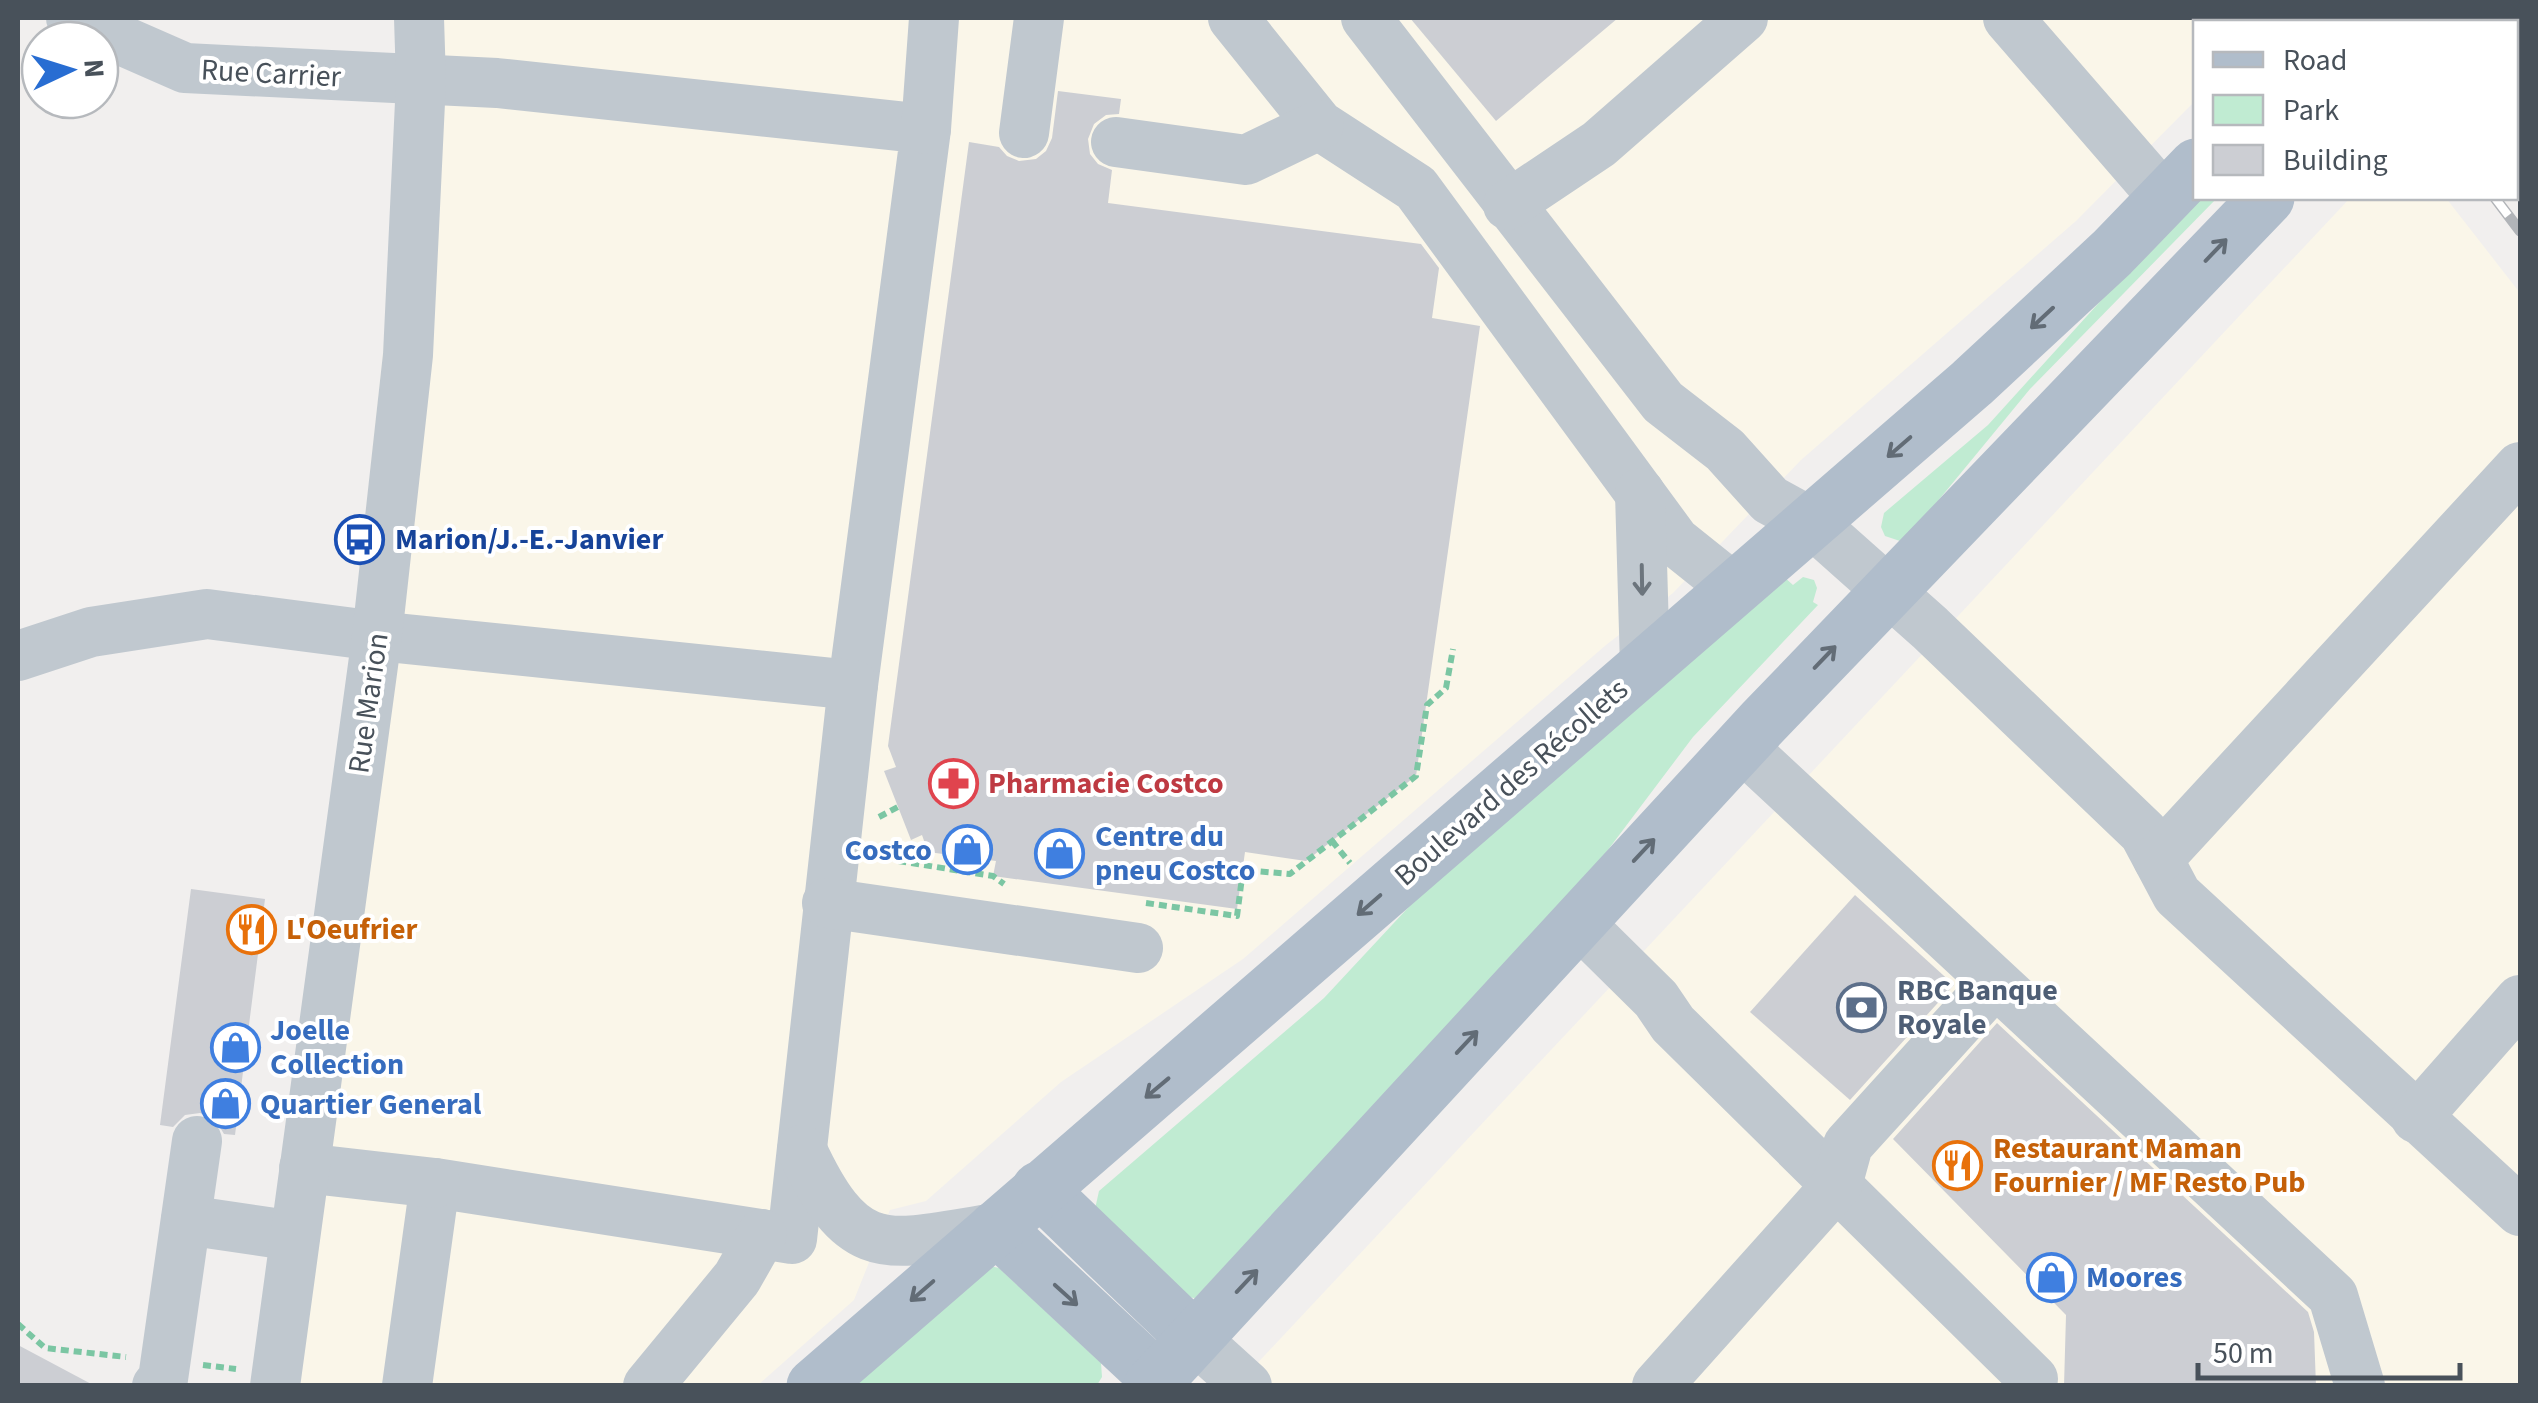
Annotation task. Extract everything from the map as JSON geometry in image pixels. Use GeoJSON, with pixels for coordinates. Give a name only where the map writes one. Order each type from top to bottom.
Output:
{"type":"FeatureCollection","features":[{"type":"Feature","properties":{"kind":"main road","name":"Boulevard des Récollets"},"geometry":{"type":"LineString","coordinates":[[814,1386],[1987,370],[2180,183]]}},
{"type":"Feature","properties":{"kind":"main road"},"geometry":{"type":"LineString","coordinates":[[996,1228],[1158,1383],[1194,1338],[1740,746],[2265,200]]}},
{"type":"Feature","properties":{"kind":"main road"},"geometry":{"type":"LineString","coordinates":[[1040,1190],[1194,1338]]}},
{"type":"Feature","properties":{"kind":"street","name":"Rue Carrier"},"geometry":{"type":"LineString","coordinates":[[70,18],[186,68],[498,83],[926,129]]}},
{"type":"Feature","properties":{"kind":"street","name":"Rue Marion"},"geometry":{"type":"LineString","coordinates":[[274,1386],[377,636],[408,355],[421,81],[419,18]]}},
{"type":"Feature","properties":{"kind":"street"},"geometry":{"type":"LineString","coordinates":[[304,1168],[435,1184],[792,1239],[853,685],[926,129],[934,18]]}},
{"type":"Feature","properties":{"kind":"street"},"geometry":{"type":"LineString","coordinates":[[1024,133],[1039,18]]}},
{"type":"Feature","properties":{"kind":"street"},"geometry":{"type":"LineString","coordinates":[[1233,18],[1319,125],[1416,188],[1684,551],[1735,589]]}},
{"type":"Feature","properties":{"kind":"street"},"geometry":{"type":"LineString","coordinates":[[1366,18],[1663,402],[1725,450],[1770,500],[1812,523],[1944,642],[2144,833],[2177,895],[2520,1212]]}},
{"type":"Feature","properties":{"kind":"street"},"geometry":{"type":"LineString","coordinates":[[1508,205],[1599,144],[1742,18]]}},
{"type":"Feature","properties":{"kind":"street"},"geometry":{"type":"LineString","coordinates":[[2008,18],[2180,183]]}},
{"type":"Feature","properties":{"kind":"street"},"geometry":{"type":"LineString","coordinates":[[1116,142],[1246,160],[1319,125]]}},
{"type":"Feature","properties":{"kind":"street"},"geometry":{"type":"LineString","coordinates":[[2158,859],[2520,467]]}},
{"type":"Feature","properties":{"kind":"street"},"geometry":{"type":"LineString","coordinates":[[1640,493],[1646,666]]}},
{"type":"Feature","properties":{"kind":"street"},"geometry":{"type":"LineString","coordinates":[[18,656],[91,632],[206,614],[377,636],[853,685]]}},
{"type":"Feature","properties":{"kind":"street"},"geometry":{"type":"LineString","coordinates":[[1740,746],[1762,762],[1994,984],[2333,1296],[2360,1386]]}},
{"type":"Feature","properties":{"kind":"street"},"geometry":{"type":"LineString","coordinates":[[827,903],[1133,925]]}},
{"type":"Feature","properties":{"kind":"street"},"geometry":{"type":"LineString","coordinates":[[1578,922],[1656,1000],[1673,1024],[2033,1378],[2026,1386]]}},
{"type":"Feature","properties":{"kind":"street"},"geometry":{"type":"LineString","coordinates":[[1657,1386],[1837,1185],[1848,1146],[1994,984]]}},
{"type":"Feature","properties":{"kind":"street"},"geometry":{"type":"LineString","coordinates":[[2416,1118],[2520,1000]]}},
{"type":"Feature","properties":{"kind":"street"},"geometry":{"type":"LineString","coordinates":[[157,1386],[164,1378],[197,1141]]}},
{"type":"Feature","properties":{"kind":"street"},"geometry":{"type":"LineString","coordinates":[[802,1150],[832,1206],[854,1228],[872,1238],[897,1243],[996,1228]]}},
{"type":"Feature","properties":{"kind":"street"},"geometry":{"type":"LineString","coordinates":[[406,1386],[435,1184]]}},
{"type":"Feature","properties":{"kind":"street"},"geometry":{"type":"LineString","coordinates":[[186,1220],[295,1236]]}},
{"type":"Feature","properties":{"kind":"street"},"geometry":{"type":"LineString","coordinates":[[648,1386],[738,1278],[762,1234]]}},
{"type":"Feature","properties":{"kind":"street"},"geometry":{"type":"LineString","coordinates":[[1194,1338],[1247,1386]]}},
{"type":"Feature","properties":{"kind":"path"},"geometry":{"type":"LineString","coordinates":[[1133,925],[1237,916],[1242,870],[1290,874],[1416,776],[1427,705],[1446,688],[1453,649]]}},
{"type":"Feature","properties":{"kind":"path"},"geometry":{"type":"LineString","coordinates":[[1332,841],[1352,865]]}},
{"type":"Feature","properties":{"kind":"path"},"geometry":{"type":"LineString","coordinates":[[872,844],[898,861],[994,876],[1000,884],[1018,886]]}},
{"type":"Feature","properties":{"kind":"shaded area"},"geometry":{"type":"Polygon","coordinates":[[[419,18],[2280,18],[2193,20],[2193,103],[2076,221],[1801,460],[1673,593],[1606,645],[1243,959],[1061,1082],[926,1201],[890,1210],[854,1300],[758,1385],[272,1386],[419,18]]]}},
{"type":"Feature","properties":{"kind":"shaded area"},"geometry":{"type":"Polygon","coordinates":[[[2348,200],[2448,200],[2520,293],[2520,1385],[1236,1386],[2348,200]]]}},
{"type":"Feature","properties":{"kind":"green space"},"geometry":{"type":"Polygon","coordinates":[[[2193,199],[2215,200],[2030,389],[1909,536],[1900,541],[1885,536],[1881,527],[1884,513],[1988,425],[2193,199]]]}},
{"type":"Feature","properties":{"kind":"green space"},"geometry":{"type":"Polygon","coordinates":[[[1783,576],[1793,585],[1803,577],[1814,580],[1817,588],[1813,602],[1818,605],[1693,737],[1577,891],[1195,1298],[1186,1297],[1095,1209],[1099,1191],[1324,998],[1446,867],[1783,576]]]}},
{"type":"Feature","properties":{"kind":"green space"},"geometry":{"type":"Polygon","coordinates":[[[990,1266],[999,1268],[1101,1363],[1102,1377],[1097,1385],[845,1386],[990,1266]]]}},
{"type":"Feature","properties":{"kind":"building"},"geometry":{"type":"Polygon","coordinates":[[[1410,18],[1618,18],[1496,121],[1410,18]]]}},
{"type":"Feature","properties":{"kind":"building"},"geometry":{"type":"Polygon","coordinates":[[[1058,91],[1121,99],[1119,114],[1106,115],[1094,124],[1088,139],[1090,154],[1098,164],[1112,170],[1108,203],[1421,244],[1439,268],[1432,318],[1480,326],[1416,776],[1306,861],[1245,852],[1237,909],[993,876],[996,861],[928,852],[922,835],[911,840],[884,771],[896,767],[888,746],[969,142],[999,147],[1019,161],[1036,159],[1046,151],[1052,138],[1058,91]]]}},
{"type":"Feature","properties":{"kind":"building"},"geometry":{"type":"Polygon","coordinates":[[[191,889],[265,899],[235,1135],[224,1134],[215,1119],[200,1113],[185,1115],[173,1127],[160,1125],[191,889]]]}},
{"type":"Feature","properties":{"kind":"building","name":"RBC Banque Royale"},"geometry":{"type":"Polygon","coordinates":[[[1855,895],[1954,985],[1850,1100],[1750,1012],[1855,895]]]}},
{"type":"Feature","properties":{"kind":"building"},"geometry":{"type":"Polygon","coordinates":[[[1997,1023],[2308,1312],[2314,1332],[2316,1386],[2064,1386],[2066,1315],[1893,1139],[1997,1023]]]}},
{"type":"Feature","properties":{"kind":"building"},"geometry":{"type":"Polygon","coordinates":[[[18,1345],[95,1386],[18,1386],[18,1345]]]}},
{"type":"Feature","properties":{"kind":"railway"},"geometry":{"type":"LineString","coordinates":[[2518,190],[2520,193]]}},
{"type":"Feature","properties":{"kind":"railway"},"geometry":{"type":"LineString","coordinates":[[2497,200],[2520,231]]}},
{"type":"Feature","properties":{"kind":"place","name":"Marion/J.-E.-Janvier"},"geometry":{"type":"Point","coordinates":[360,539]}},
{"type":"Feature","properties":{"kind":"place","name":"Pharmacie Costco"},"geometry":{"type":"Point","coordinates":[953,783]}},
{"type":"Feature","properties":{"kind":"place","name":"Costco"},"geometry":{"type":"Point","coordinates":[967,850]}},
{"type":"Feature","properties":{"kind":"place","name":"Centre du pneu Costco"},"geometry":{"type":"Point","coordinates":[1060,853]}},
{"type":"Feature","properties":{"kind":"place","name":"L'Oeufrier"},"geometry":{"type":"Point","coordinates":[251,929]}},
{"type":"Feature","properties":{"kind":"place","name":"RBC Banque Royale"},"geometry":{"type":"Point","coordinates":[1862,1007]}},
{"type":"Feature","properties":{"kind":"place","name":"Joelle Collection"},"geometry":{"type":"Point","coordinates":[235,1047]}},
{"type":"Feature","properties":{"kind":"place","name":"Quartier General"},"geometry":{"type":"Point","coordinates":[225,1104]}},
{"type":"Feature","properties":{"kind":"place","name":"Restaurant Maman Fournier / MF Resto Pub"},"geometry":{"type":"Point","coordinates":[1958,1165]}},
{"type":"Feature","properties":{"kind":"place","name":"Moores"},"geometry":{"type":"Point","coordinates":[2051,1277]}}]}
